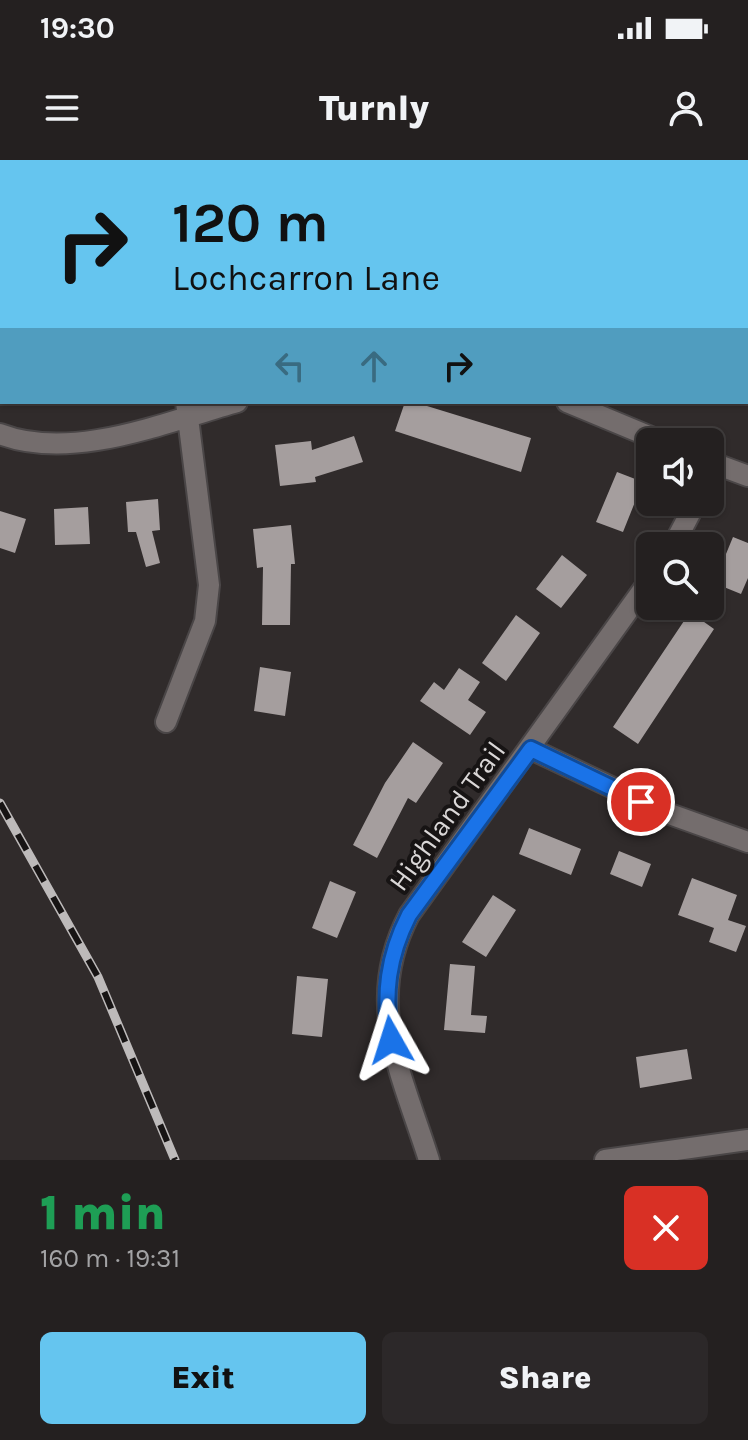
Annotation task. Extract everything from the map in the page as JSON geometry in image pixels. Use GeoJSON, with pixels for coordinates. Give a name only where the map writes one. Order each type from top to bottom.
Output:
{"type":"FeatureCollection","features":[{"type":"Feature","properties":{"kind":"street"},"geometry":{"type":"LineString","coordinates":[[0,434],[26,442],[63,445],[124,433],[186,409],[222,404]]}},
{"type":"Feature","properties":{"kind":"street"},"geometry":{"type":"LineString","coordinates":[[572,404],[636,431]]}},
{"type":"Feature","properties":{"kind":"street"},"geometry":{"type":"LineString","coordinates":[[166,722],[205,621],[209,585],[186,409]]}},
{"type":"Feature","properties":{"kind":"street"},"geometry":{"type":"LineString","coordinates":[[724,469],[748,476]]}},
{"type":"Feature","properties":{"kind":"street","name":"Highland Trail"},"geometry":{"type":"LineString","coordinates":[[429,1160],[391,1040],[386,1013],[391,962],[398,936],[409,915],[636,600]]}},
{"type":"Feature","properties":{"kind":"street"},"geometry":{"type":"LineString","coordinates":[[531,749],[664,812],[748,842]]}},
{"type":"Feature","properties":{"kind":"street"},"geometry":{"type":"LineString","coordinates":[[605,1160],[748,1140]]}},
{"type":"Feature","properties":{"kind":"building"},"geometry":{"type":"Polygon","coordinates":[[[404,404],[420,404],[531,438],[521,472],[395,431],[404,404]]]}},
{"type":"Feature","properties":{"kind":"building"},"geometry":{"type":"Polygon","coordinates":[[[354,436],[363,462],[315,477],[316,482],[280,486],[275,445],[311,441],[312,450],[354,436]]]}},
{"type":"Feature","properties":{"kind":"building"},"geometry":{"type":"Polygon","coordinates":[[[617,472],[636,479],[636,500],[623,532],[596,522],[617,472]]]}},
{"type":"Feature","properties":{"kind":"building"},"geometry":{"type":"Polygon","coordinates":[[[158,499],[160,530],[152,531],[160,563],[146,567],[136,532],[128,532],[126,502],[158,499]]]}},
{"type":"Feature","properties":{"kind":"building"},"geometry":{"type":"Polygon","coordinates":[[[88,507],[90,544],[55,545],[54,509],[88,507]]]}},
{"type":"Feature","properties":{"kind":"building"},"geometry":{"type":"Polygon","coordinates":[[[0,511],[26,519],[15,553],[0,548],[0,511]]]}},
{"type":"Feature","properties":{"kind":"building"},"geometry":{"type":"Polygon","coordinates":[[[291,525],[295,564],[291,564],[290,625],[262,625],[263,567],[257,568],[253,529],[291,525]]]}},
{"type":"Feature","properties":{"kind":"building"},"geometry":{"type":"Polygon","coordinates":[[[733,537],[748,543],[748,578],[741,594],[724,587],[724,559],[733,537]]]}},
{"type":"Feature","properties":{"kind":"building"},"geometry":{"type":"Polygon","coordinates":[[[562,555],[587,575],[561,608],[536,589],[562,555]]]}},
{"type":"Feature","properties":{"kind":"building"},"geometry":{"type":"Polygon","coordinates":[[[516,615],[540,633],[506,681],[482,663],[516,615]]]}},
{"type":"Feature","properties":{"kind":"building"},"geometry":{"type":"Polygon","coordinates":[[[685,620],[701,620],[714,629],[638,744],[613,727],[685,620]]]}},
{"type":"Feature","properties":{"kind":"building"},"geometry":{"type":"Polygon","coordinates":[[[260,667],[291,672],[285,716],[254,711],[260,667]]]}},
{"type":"Feature","properties":{"kind":"building"},"geometry":{"type":"Polygon","coordinates":[[[459,668],[480,682],[468,700],[486,712],[470,735],[420,701],[434,682],[444,690],[459,668]]]}},
{"type":"Feature","properties":{"kind":"building"},"geometry":{"type":"Polygon","coordinates":[[[413,742],[443,763],[416,803],[408,798],[377,858],[353,845],[385,783],[413,742]]]}},
{"type":"Feature","properties":{"kind":"building"},"geometry":{"type":"Polygon","coordinates":[[[529,828],[581,849],[571,875],[519,854],[529,828]]]}},
{"type":"Feature","properties":{"kind":"building"},"geometry":{"type":"Polygon","coordinates":[[[619,851],[651,864],[642,887],[610,874],[619,851]]]}},
{"type":"Feature","properties":{"kind":"building"},"geometry":{"type":"Polygon","coordinates":[[[692,878],[737,895],[728,920],[746,926],[736,952],[709,942],[714,928],[678,915],[692,878]]]}},
{"type":"Feature","properties":{"kind":"building"},"geometry":{"type":"Polygon","coordinates":[[[330,881],[356,892],[337,938],[312,928],[330,881]]]}},
{"type":"Feature","properties":{"kind":"building"},"geometry":{"type":"Polygon","coordinates":[[[493,895],[516,910],[486,957],[462,942],[493,895]]]}},
{"type":"Feature","properties":{"kind":"building"},"geometry":{"type":"Polygon","coordinates":[[[450,964],[475,966],[471,1015],[487,1016],[485,1033],[444,1030],[450,964]]]}},
{"type":"Feature","properties":{"kind":"building"},"geometry":{"type":"Polygon","coordinates":[[[297,976],[328,979],[322,1037],[292,1034],[297,976]]]}},
{"type":"Feature","properties":{"kind":"building"},"geometry":{"type":"Polygon","coordinates":[[[687,1049],[692,1079],[640,1088],[636,1057],[687,1049]]]}},
{"type":"Feature","properties":{"kind":"railway"},"geometry":{"type":"LineString","coordinates":[[0,803],[98,977],[175,1160]]}},
{"type":"Feature","properties":{"kind":"route"},"geometry":{"type":"LineString","coordinates":[[391,1040],[386,1013],[387,985],[398,936],[409,915],[531,749],[641,802]]}}]}
